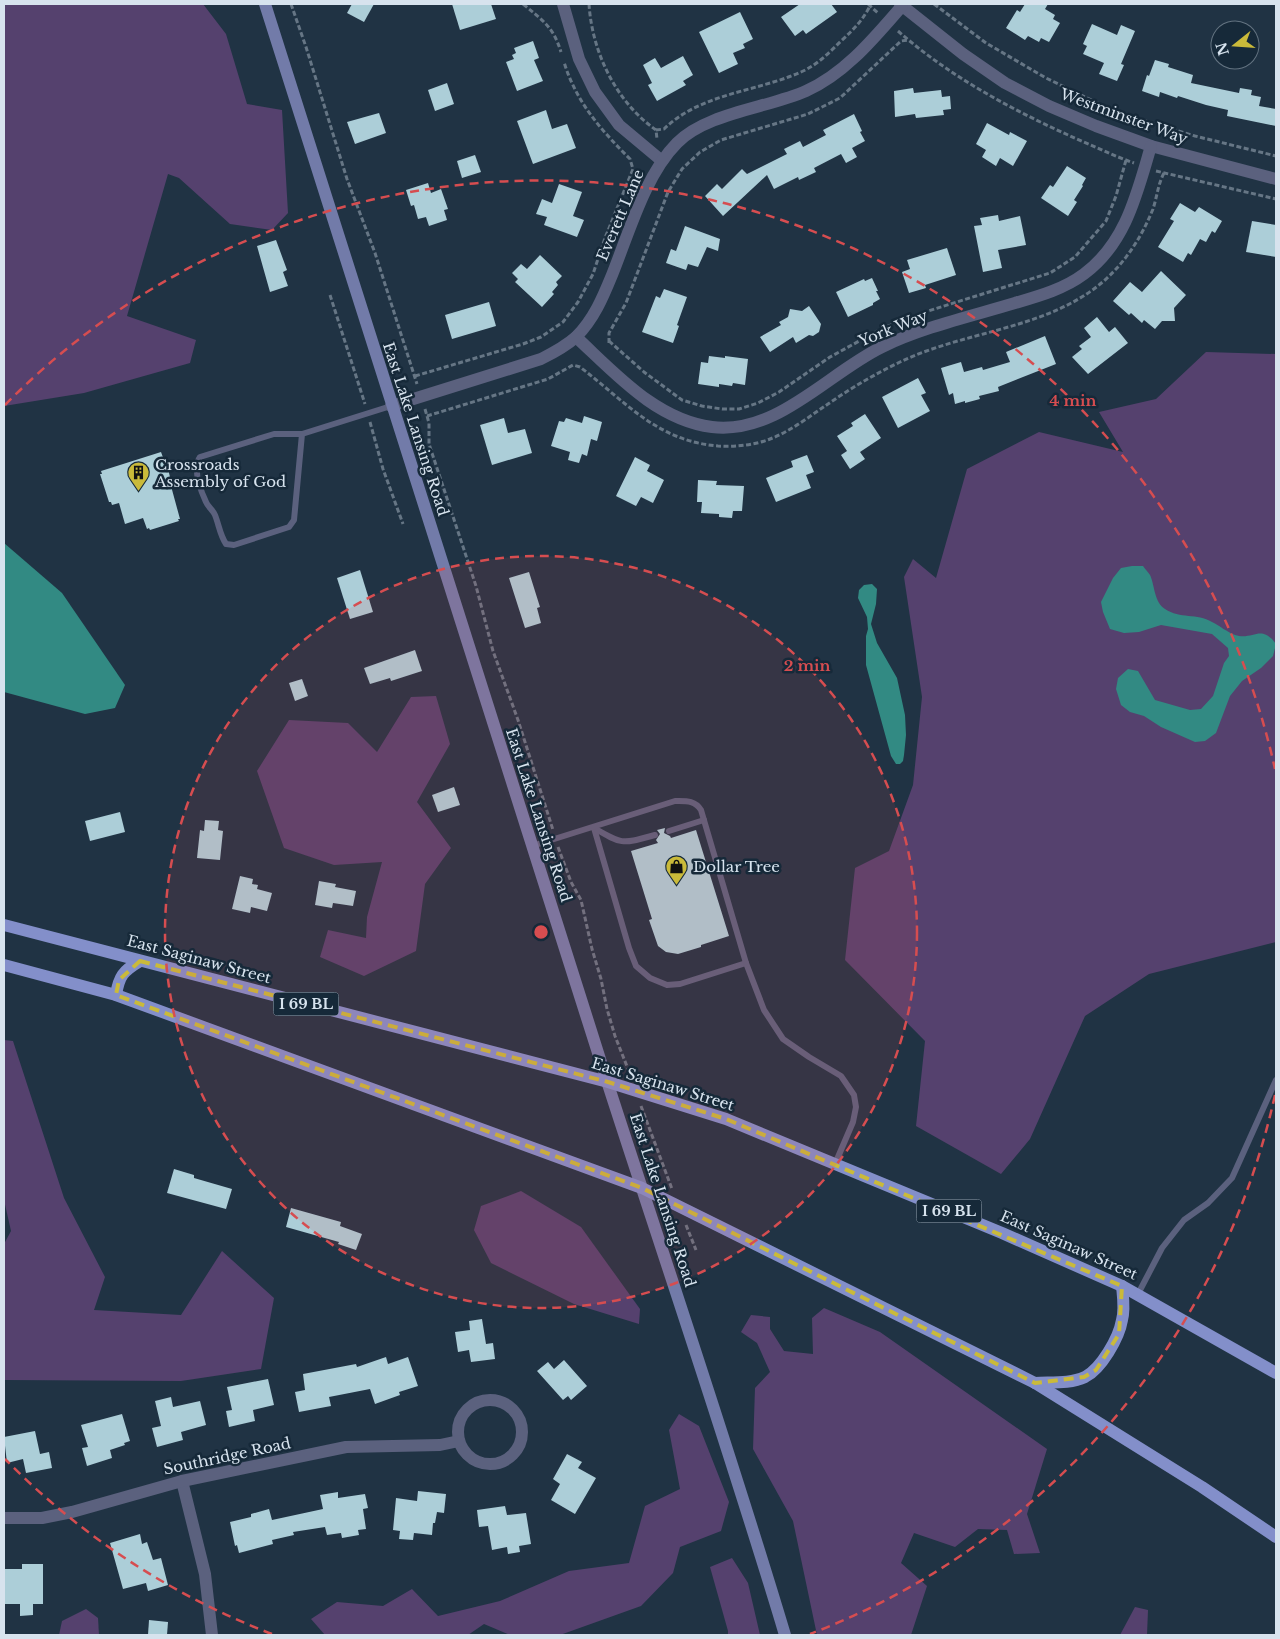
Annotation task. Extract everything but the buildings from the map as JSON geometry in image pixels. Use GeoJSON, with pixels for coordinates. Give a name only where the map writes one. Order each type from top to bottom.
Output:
{"type":"FeatureCollection","features":[{"type":"Feature","properties":{"kind":"main road","name":"East Saginaw Street"},"geometry":{"type":"LineString","coordinates":[[4,925],[608,1082],[726,1119],[1002,1233],[1122,1286],[1276,1373]]}},
{"type":"Feature","properties":{"kind":"main road"},"geometry":{"type":"LineString","coordinates":[[116,995],[119,980],[124,972],[140,961]]}},
{"type":"Feature","properties":{"kind":"main road"},"geometry":{"type":"LineString","coordinates":[[4,966],[116,995],[642,1188],[1035,1383],[1276,1537]]}},
{"type":"Feature","properties":{"kind":"main road"},"geometry":{"type":"LineString","coordinates":[[1035,1383],[1068,1381],[1084,1377],[1096,1370],[1118,1334],[1123,1320],[1122,1286]]}},
{"type":"Feature","properties":{"kind":"street","name":"East Lake Lansing Road"},"geometry":{"type":"LineString","coordinates":[[265,4],[532,846],[750,1517],[784,1635]]}},
{"type":"Feature","properties":{"kind":"street"},"geometry":{"type":"LineString","coordinates":[[563,4],[579,60],[595,92],[619,125],[662,161]]}},
{"type":"Feature","properties":{"kind":"street","name":"Everett Lane"},"geometry":{"type":"LineString","coordinates":[[391,406],[518,368],[560,349],[576,337],[588,323],[602,300],[646,191],[662,161],[678,142],[700,127],[807,91],[829,78],[850,61],[901,5]]}},
{"type":"Feature","properties":{"kind":"street","name":"Westminster Way"},"geometry":{"type":"LineString","coordinates":[[901,5],[963,54],[1005,83],[1049,106],[1150,146],[1276,180]]}},
{"type":"Feature","properties":{"kind":"street","name":"York Way"},"geometry":{"type":"LineString","coordinates":[[576,337],[647,400],[669,414],[690,423],[713,427],[734,427],[758,422],[787,409],[863,356],[889,344],[917,333],[1061,288],[1084,274],[1110,250],[1131,211],[1150,146]]}},
{"type":"Feature","properties":{"kind":"street"},"geometry":{"type":"LineString","coordinates":[[482,1400],[503,1402],[512,1408],[519,1417],[522,1427],[522,1438],[512,1456],[502,1462],[492,1464],[481,1463],[471,1459],[459,1441],[458,1431],[462,1416],[473,1404],[482,1400]]}},
{"type":"Feature","properties":{"kind":"street","name":"Southridge Road"},"geometry":{"type":"LineString","coordinates":[[4,1518],[42,1518],[72,1512],[182,1481],[346,1447],[440,1445],[459,1441]]}},
{"type":"Feature","properties":{"kind":"street"},"geometry":{"type":"LineString","coordinates":[[182,1481],[205,1574],[212,1635]]}},
{"type":"Feature","properties":{"kind":"lane"},"geometry":{"type":"LineString","coordinates":[[302,434],[294,520],[289,527],[234,545],[226,544],[214,514],[206,503],[198,478],[196,463],[200,457],[274,434],[302,434],[391,406]]}},
{"type":"Feature","properties":{"kind":"lane"},"geometry":{"type":"LineString","coordinates":[[532,846],[675,801],[690,801],[698,804],[746,962],[764,1010],[783,1039],[841,1076],[854,1095],[856,1107],[853,1122],[835,1164]]}},
{"type":"Feature","properties":{"kind":"lane"},"geometry":{"type":"LineString","coordinates":[[669,831],[704,820]]}},
{"type":"Feature","properties":{"kind":"lane"},"geometry":{"type":"LineString","coordinates":[[594,828],[615,841],[629,842],[655,835]]}},
{"type":"Feature","properties":{"kind":"lane"},"geometry":{"type":"LineString","coordinates":[[594,828],[636,966],[650,978],[667,985],[680,984],[746,962]]}},
{"type":"Feature","properties":{"kind":"lane"},"geometry":{"type":"LineString","coordinates":[[1138,1294],[1162,1248],[1184,1220],[1208,1203],[1232,1178],[1276,1080]]}},
{"type":"Feature","properties":{"kind":"path"},"geometry":{"type":"LineString","coordinates":[[291,4],[347,179],[375,253],[415,376],[427,416],[429,444],[476,586],[493,651],[518,720],[564,865],[586,914],[592,949],[615,1036],[696,1250]]}},
{"type":"Feature","properties":{"kind":"path"},"geometry":{"type":"LineString","coordinates":[[589,4],[590,23],[612,82],[628,105],[656,130],[664,130],[673,120],[723,95],[751,89],[802,71],[824,58],[862,21],[870,6]]}},
{"type":"Feature","properties":{"kind":"path"},"geometry":{"type":"LineString","coordinates":[[934,4],[995,48],[1046,78],[1116,112],[1195,136],[1276,156]]}},
{"type":"Feature","properties":{"kind":"path"},"geometry":{"type":"LineString","coordinates":[[908,40],[901,41],[840,98],[808,114],[721,140],[700,152],[682,169],[668,192],[626,303],[608,334],[609,342],[644,372],[682,400],[722,409],[739,409],[758,403],[779,392],[836,353],[884,328],[928,311],[1050,273],[1075,256],[1106,221],[1116,196],[1126,160]]}},
{"type":"Feature","properties":{"kind":"path"},"geometry":{"type":"LineString","coordinates":[[415,376],[523,344],[541,337],[563,322],[578,302],[593,274],[604,238],[633,169],[631,163],[648,150],[657,138],[656,130]]}},
{"type":"Feature","properties":{"kind":"path"},"geometry":{"type":"LineString","coordinates":[[427,416],[548,379],[573,365],[580,367],[642,418],[664,432],[691,442],[719,446],[747,445],[771,439],[802,422],[875,375],[902,361],[933,349],[1055,312],[1086,295],[1106,279],[1125,259],[1141,236],[1164,173]]}},
{"type":"Feature","properties":{"kind":"path"},"geometry":{"type":"LineString","coordinates":[[580,367],[609,344],[609,342]]}},
{"type":"Feature","properties":{"kind":"highlighted area"},"geometry":{"type":"Polygon","coordinates":[[[140,961],[608,1082],[726,1119],[1122,1286],[1119,1334],[1096,1370],[1084,1377],[1035,1383],[642,1188],[116,995],[119,980],[140,961]]]}},
{"type":"Feature","properties":{"kind":"shaded area"},"geometry":{"type":"Polygon","coordinates":[[[4,4],[203,4],[226,34],[247,104],[282,110],[288,213],[272,230],[230,224],[179,178],[168,174],[127,316],[196,340],[190,363],[84,393],[4,406],[4,4]]]}},
{"type":"Feature","properties":{"kind":"shaded area"},"geometry":{"type":"Polygon","coordinates":[[[1206,352],[1276,354],[1276,942],[1149,974],[1085,1016],[1030,1139],[1001,1174],[916,1126],[925,1041],[845,960],[855,868],[889,851],[913,785],[922,697],[904,577],[913,559],[936,578],[967,469],[1039,432],[1123,452],[1099,412],[1156,399],[1206,352]]]}},
{"type":"Feature","properties":{"kind":"shaded area"},"geometry":{"type":"Polygon","coordinates":[[[4,543],[62,593],[125,685],[115,708],[85,714],[4,692],[4,543]]]}},
{"type":"Feature","properties":{"kind":"shaded area"},"geometry":{"type":"Polygon","coordinates":[[[1143,566],[1150,575],[1157,598],[1165,609],[1177,614],[1206,619],[1235,635],[1266,635],[1276,644],[1273,656],[1261,668],[1242,681],[1230,696],[1216,733],[1205,741],[1195,742],[1161,727],[1144,716],[1130,712],[1121,705],[1116,689],[1118,678],[1128,669],[1138,671],[1155,700],[1190,710],[1201,709],[1213,696],[1224,663],[1229,656],[1228,648],[1212,634],[1161,625],[1139,632],[1124,633],[1110,629],[1101,602],[1113,578],[1121,568],[1143,566]]]}},
{"type":"Feature","properties":{"kind":"shaded area"},"geometry":{"type":"Polygon","coordinates":[[[872,584],[877,589],[876,604],[871,624],[877,643],[897,678],[905,715],[904,755],[903,761],[900,764],[896,764],[891,756],[866,665],[867,617],[858,598],[859,590],[864,585],[872,584]]]}},
{"type":"Feature","properties":{"kind":"shaded area"},"geometry":{"type":"Polygon","coordinates":[[[436,696],[450,744],[417,802],[451,848],[425,884],[416,951],[364,976],[320,957],[328,930],[366,938],[367,917],[382,862],[334,865],[284,848],[257,771],[289,720],[348,723],[377,752],[411,697],[436,696]]]}},
{"type":"Feature","properties":{"kind":"shaded area"},"geometry":{"type":"Polygon","coordinates":[[[4,1040],[13,1041],[64,1198],[105,1277],[94,1310],[181,1315],[222,1251],[274,1298],[261,1369],[181,1381],[4,1380],[4,1244],[11,1231],[4,1200],[4,1040]]]}},
{"type":"Feature","properties":{"kind":"shaded area"},"geometry":{"type":"Polygon","coordinates":[[[521,1191],[581,1227],[640,1309],[639,1324],[574,1304],[491,1263],[474,1230],[481,1206],[521,1191]]]}},
{"type":"Feature","properties":{"kind":"shaded area"},"geometry":{"type":"Polygon","coordinates":[[[824,1308],[880,1332],[1047,1449],[1027,1514],[1040,1553],[1014,1554],[1007,1530],[978,1529],[955,1547],[914,1533],[901,1563],[927,1586],[911,1635],[817,1635],[793,1521],[753,1449],[755,1388],[770,1372],[757,1343],[741,1332],[751,1315],[770,1317],[770,1329],[784,1351],[813,1354],[812,1318],[824,1308]]]}},
{"type":"Feature","properties":{"kind":"shaded area"},"geometry":{"type":"Polygon","coordinates":[[[679,1414],[699,1426],[729,1502],[721,1531],[680,1547],[673,1573],[641,1606],[560,1635],[510,1635],[484,1624],[468,1635],[325,1635],[311,1619],[337,1602],[383,1606],[412,1589],[438,1616],[500,1601],[569,1571],[629,1563],[645,1506],[680,1489],[669,1430],[679,1414]]]}},
{"type":"Feature","properties":{"kind":"shaded area"},"geometry":{"type":"Polygon","coordinates":[[[732,1558],[748,1583],[760,1635],[728,1635],[710,1567],[732,1558]]]}},
{"type":"Feature","properties":{"kind":"shaded area"},"geometry":{"type":"Polygon","coordinates":[[[1135,1607],[1148,1610],[1147,1635],[1120,1635],[1135,1607]]]}},
{"type":"Feature","properties":{"kind":"shaded area"},"geometry":{"type":"Polygon","coordinates":[[[86,1609],[98,1618],[99,1635],[59,1635],[62,1621],[86,1609]]]}},
{"type":"Feature","properties":{"kind":"place","name":"Crossroads Assembly of God"},"geometry":{"type":"Point","coordinates":[139,492]}},
{"type":"Feature","properties":{"kind":"place","name":"Dollar Tree"},"geometry":{"type":"Point","coordinates":[677,885]}}]}
